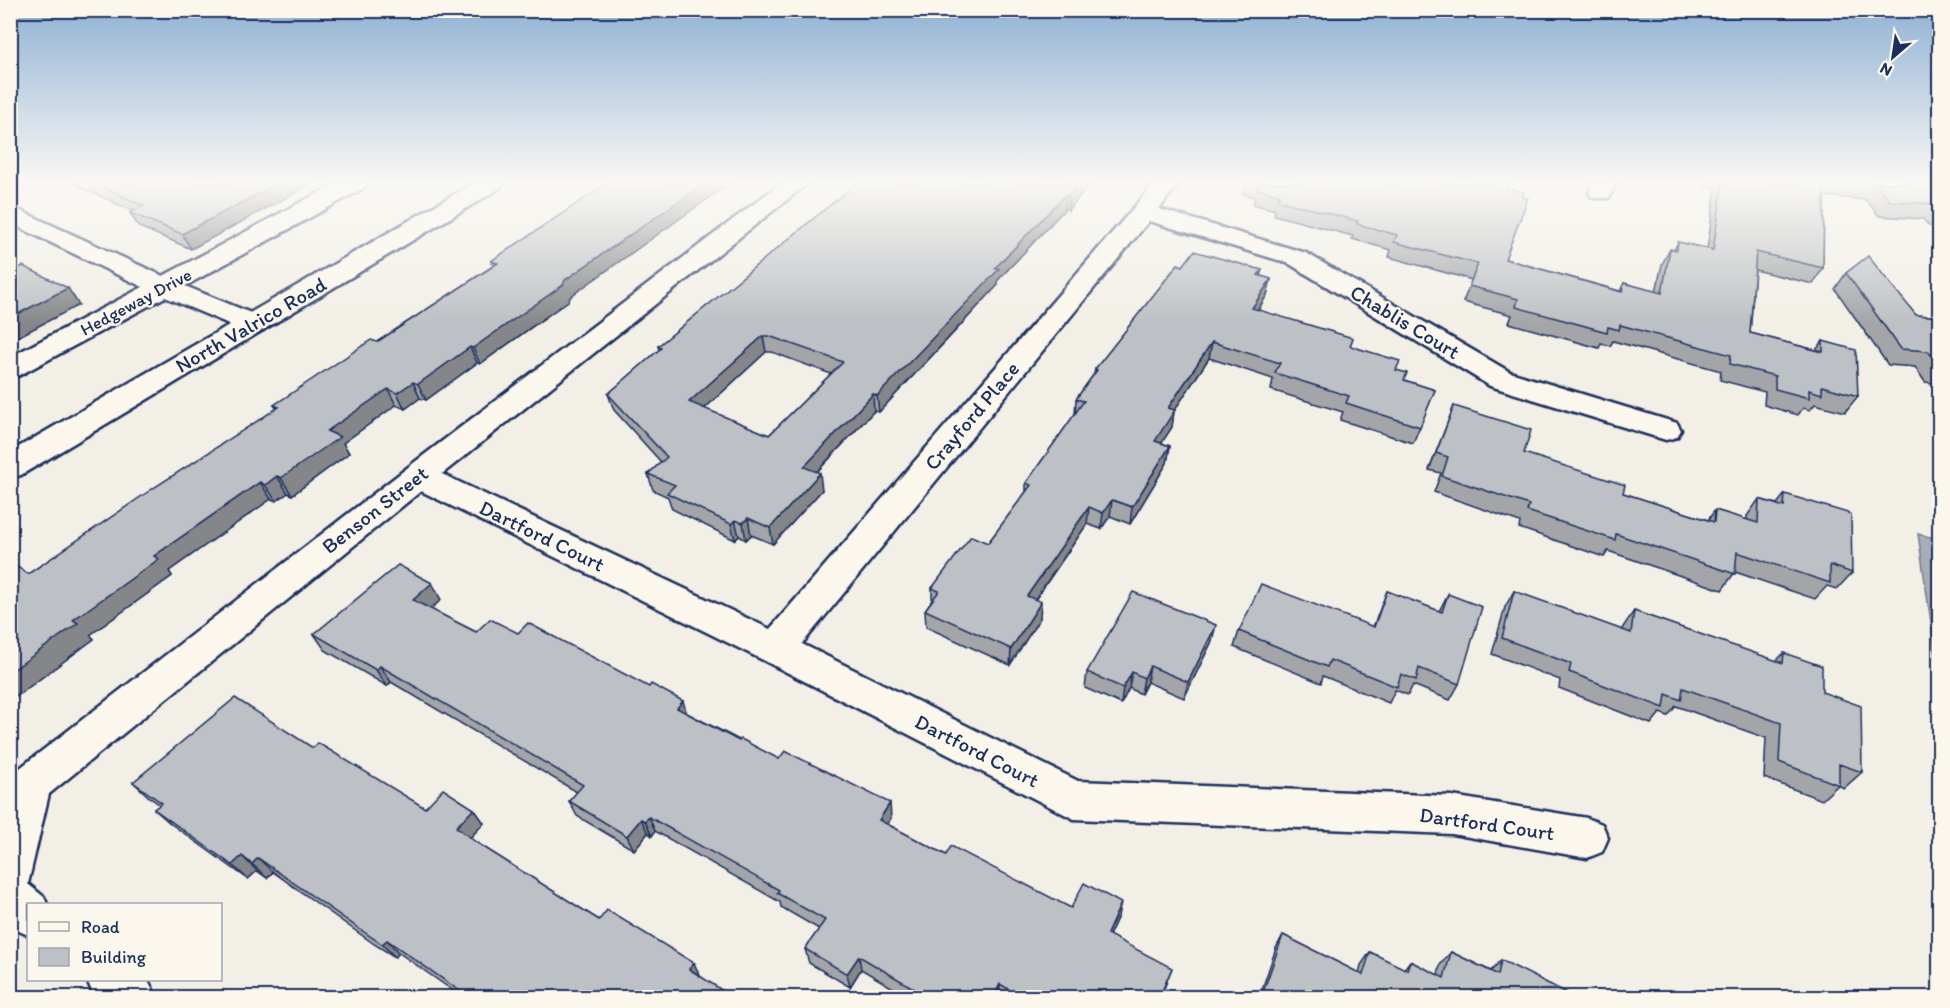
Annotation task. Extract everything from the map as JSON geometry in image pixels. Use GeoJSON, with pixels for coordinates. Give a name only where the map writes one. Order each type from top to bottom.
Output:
{"type":"FeatureCollection","features":[{"type":"Feature","properties":{"kind":"street"},"geometry":{"type":"LineString","coordinates":[[46,230],[165,286],[253,324]]}},
{"type":"Feature","properties":{"kind":"street","name":"Hedgeway Drive"},"geometry":{"type":"LineString","coordinates":[[10,369],[269,230]]}},
{"type":"Feature","properties":{"kind":"street","name":"North Valrico Road"},"geometry":{"type":"LineString","coordinates":[[10,467],[412,230]]}},
{"type":"Feature","properties":{"kind":"street","name":"Benson Street"},"geometry":{"type":"LineString","coordinates":[[10,875],[31,784],[418,476],[736,230]]}},
{"type":"Feature","properties":{"kind":"street","name":"Crayford Place"},"geometry":{"type":"LineString","coordinates":[[776,649],[1130,230]]}},
{"type":"Feature","properties":{"kind":"street","name":"Chablis Court"},"geometry":{"type":"LineString","coordinates":[[1205,230],[1297,258],[1500,379],[1666,430]]}},
{"type":"Feature","properties":{"kind":"street","name":"Dartford Court"},"geometry":{"type":"LineString","coordinates":[[418,476],[776,649],[1074,800],[1452,815],[1587,838]]}},
{"type":"Feature","properties":{"kind":"street"},"geometry":{"type":"LineString","coordinates":[[10,898],[27,912]]}},
{"type":"Feature","properties":{"kind":"street"},"geometry":{"type":"LineString","coordinates":[[112,981],[134,998]]}},
{"type":"Feature","properties":{"kind":"shaded area"},"geometry":{"type":"Polygon","coordinates":[[[1918,534],[1939,539],[1939,677],[1918,534]]]}},
{"type":"Feature","properties":{"kind":"building"},"geometry":{"type":"Polygon","coordinates":[[[172,230],[190,230],[182,234],[172,230]]]}},
{"type":"Feature","properties":{"kind":"building"},"geometry":{"type":"Polygon","coordinates":[[[537,230],[637,230],[565,280],[563,285],[418,384],[413,382],[397,393],[388,389],[327,431],[340,437],[281,478],[277,476],[265,485],[260,482],[154,556],[159,559],[73,620],[78,623],[10,672],[10,566],[13,564],[28,574],[155,487],[279,407],[274,405],[371,340],[377,342],[498,263],[491,261],[537,230]]]}},
{"type":"Feature","properties":{"kind":"building"},"geometry":{"type":"Polygon","coordinates":[[[800,230],[1031,230],[995,268],[999,269],[877,396],[873,394],[804,467],[820,473],[770,528],[748,518],[743,523],[735,520],[731,524],[667,493],[675,485],[648,474],[667,457],[608,394],[661,348],[658,346],[800,230]],[[763,336],[689,402],[769,435],[843,362],[769,336],[763,336]]]}},
{"type":"Feature","properties":{"kind":"building"},"geometry":{"type":"Polygon","coordinates":[[[1379,230],[1516,230],[1505,259],[1622,292],[1624,283],[1662,293],[1670,249],[1677,250],[1678,242],[1713,250],[1716,230],[1823,230],[1823,268],[1756,252],[1750,333],[1823,352],[1823,341],[1856,350],[1858,396],[1822,386],[1822,394],[1809,390],[1809,398],[1775,389],[1775,376],[1730,364],[1731,355],[1620,325],[1619,330],[1608,327],[1607,332],[1516,307],[1518,299],[1469,286],[1478,264],[1394,242],[1397,235],[1379,230]]]}},
{"type":"Feature","properties":{"kind":"building"},"geometry":{"type":"Polygon","coordinates":[[[1194,251],[1262,270],[1258,275],[1271,279],[1252,308],[1353,338],[1350,346],[1400,361],[1396,370],[1407,373],[1404,380],[1435,390],[1420,427],[1346,403],[1349,396],[1275,373],[1280,363],[1212,342],[1168,408],[1175,410],[1155,441],[1170,446],[1132,507],[1112,500],[1103,513],[1089,507],[1027,596],[1041,602],[1011,649],[925,610],[939,591],[932,588],[971,536],[988,543],[1031,485],[1026,483],[1084,401],[1076,399],[1097,370],[1095,369],[1178,264],[1183,266],[1194,251]]]}},
{"type":"Feature","properties":{"kind":"building"},"geometry":{"type":"Polygon","coordinates":[[[1868,256],[1916,315],[1940,317],[1940,366],[1928,351],[1901,349],[1846,273],[1868,256]]]}},
{"type":"Feature","properties":{"kind":"building"},"geometry":{"type":"Polygon","coordinates":[[[10,264],[19,268],[23,266],[68,288],[10,318],[10,264]]]}},
{"type":"Feature","properties":{"kind":"building"},"geometry":{"type":"Polygon","coordinates":[[[1454,406],[1531,430],[1524,453],[1625,485],[1623,493],[1714,522],[1715,510],[1758,523],[1759,499],[1784,507],[1785,494],[1851,514],[1852,573],[1830,565],[1830,583],[1737,552],[1735,574],[1616,534],[1615,540],[1527,511],[1529,505],[1442,476],[1448,457],[1436,453],[1454,406]]]}},
{"type":"Feature","properties":{"kind":"building"},"geometry":{"type":"Polygon","coordinates":[[[398,565],[432,583],[413,600],[476,632],[490,619],[518,633],[528,623],[649,687],[651,684],[683,701],[677,708],[739,741],[741,739],[779,759],[785,751],[890,803],[879,820],[946,855],[951,846],[1071,908],[1084,883],[1121,903],[1107,934],[1172,968],[1159,998],[1024,998],[1000,984],[993,998],[930,998],[859,956],[847,974],[805,949],[825,920],[777,893],[779,890],[649,817],[645,821],[641,819],[627,836],[569,801],[583,785],[380,666],[376,670],[314,634],[398,565]]]}},
{"type":"Feature","properties":{"kind":"building"},"geometry":{"type":"Polygon","coordinates":[[[1261,584],[1374,627],[1387,591],[1442,612],[1448,594],[1482,607],[1459,684],[1419,668],[1416,680],[1401,674],[1397,687],[1330,660],[1327,667],[1239,631],[1261,584]]]}},
{"type":"Feature","properties":{"kind":"building"},"geometry":{"type":"Polygon","coordinates":[[[1514,591],[1631,633],[1634,611],[1783,663],[1784,653],[1822,666],[1822,692],[1861,706],[1862,772],[1839,764],[1839,785],[1779,762],[1781,723],[1683,688],[1681,700],[1666,694],[1664,708],[1569,672],[1571,664],[1502,638],[1514,591]]]}},
{"type":"Feature","properties":{"kind":"building"},"geometry":{"type":"Polygon","coordinates":[[[1133,592],[1216,625],[1188,682],[1150,666],[1144,678],[1132,672],[1123,688],[1087,672],[1133,592]]]}},
{"type":"Feature","properties":{"kind":"building"},"geometry":{"type":"Polygon","coordinates":[[[235,698],[313,748],[318,743],[425,808],[443,789],[474,809],[456,827],[477,843],[599,920],[607,910],[694,963],[689,969],[734,998],[461,998],[464,994],[387,940],[382,944],[258,858],[252,864],[242,856],[232,865],[154,809],[162,803],[133,782],[235,698]]]}},
{"type":"Feature","properties":{"kind":"building"},"geometry":{"type":"Polygon","coordinates":[[[1283,935],[1363,975],[1370,952],[1407,970],[1410,961],[1444,978],[1451,952],[1498,975],[1501,960],[1577,998],[1261,998],[1283,935]]]}}]}
